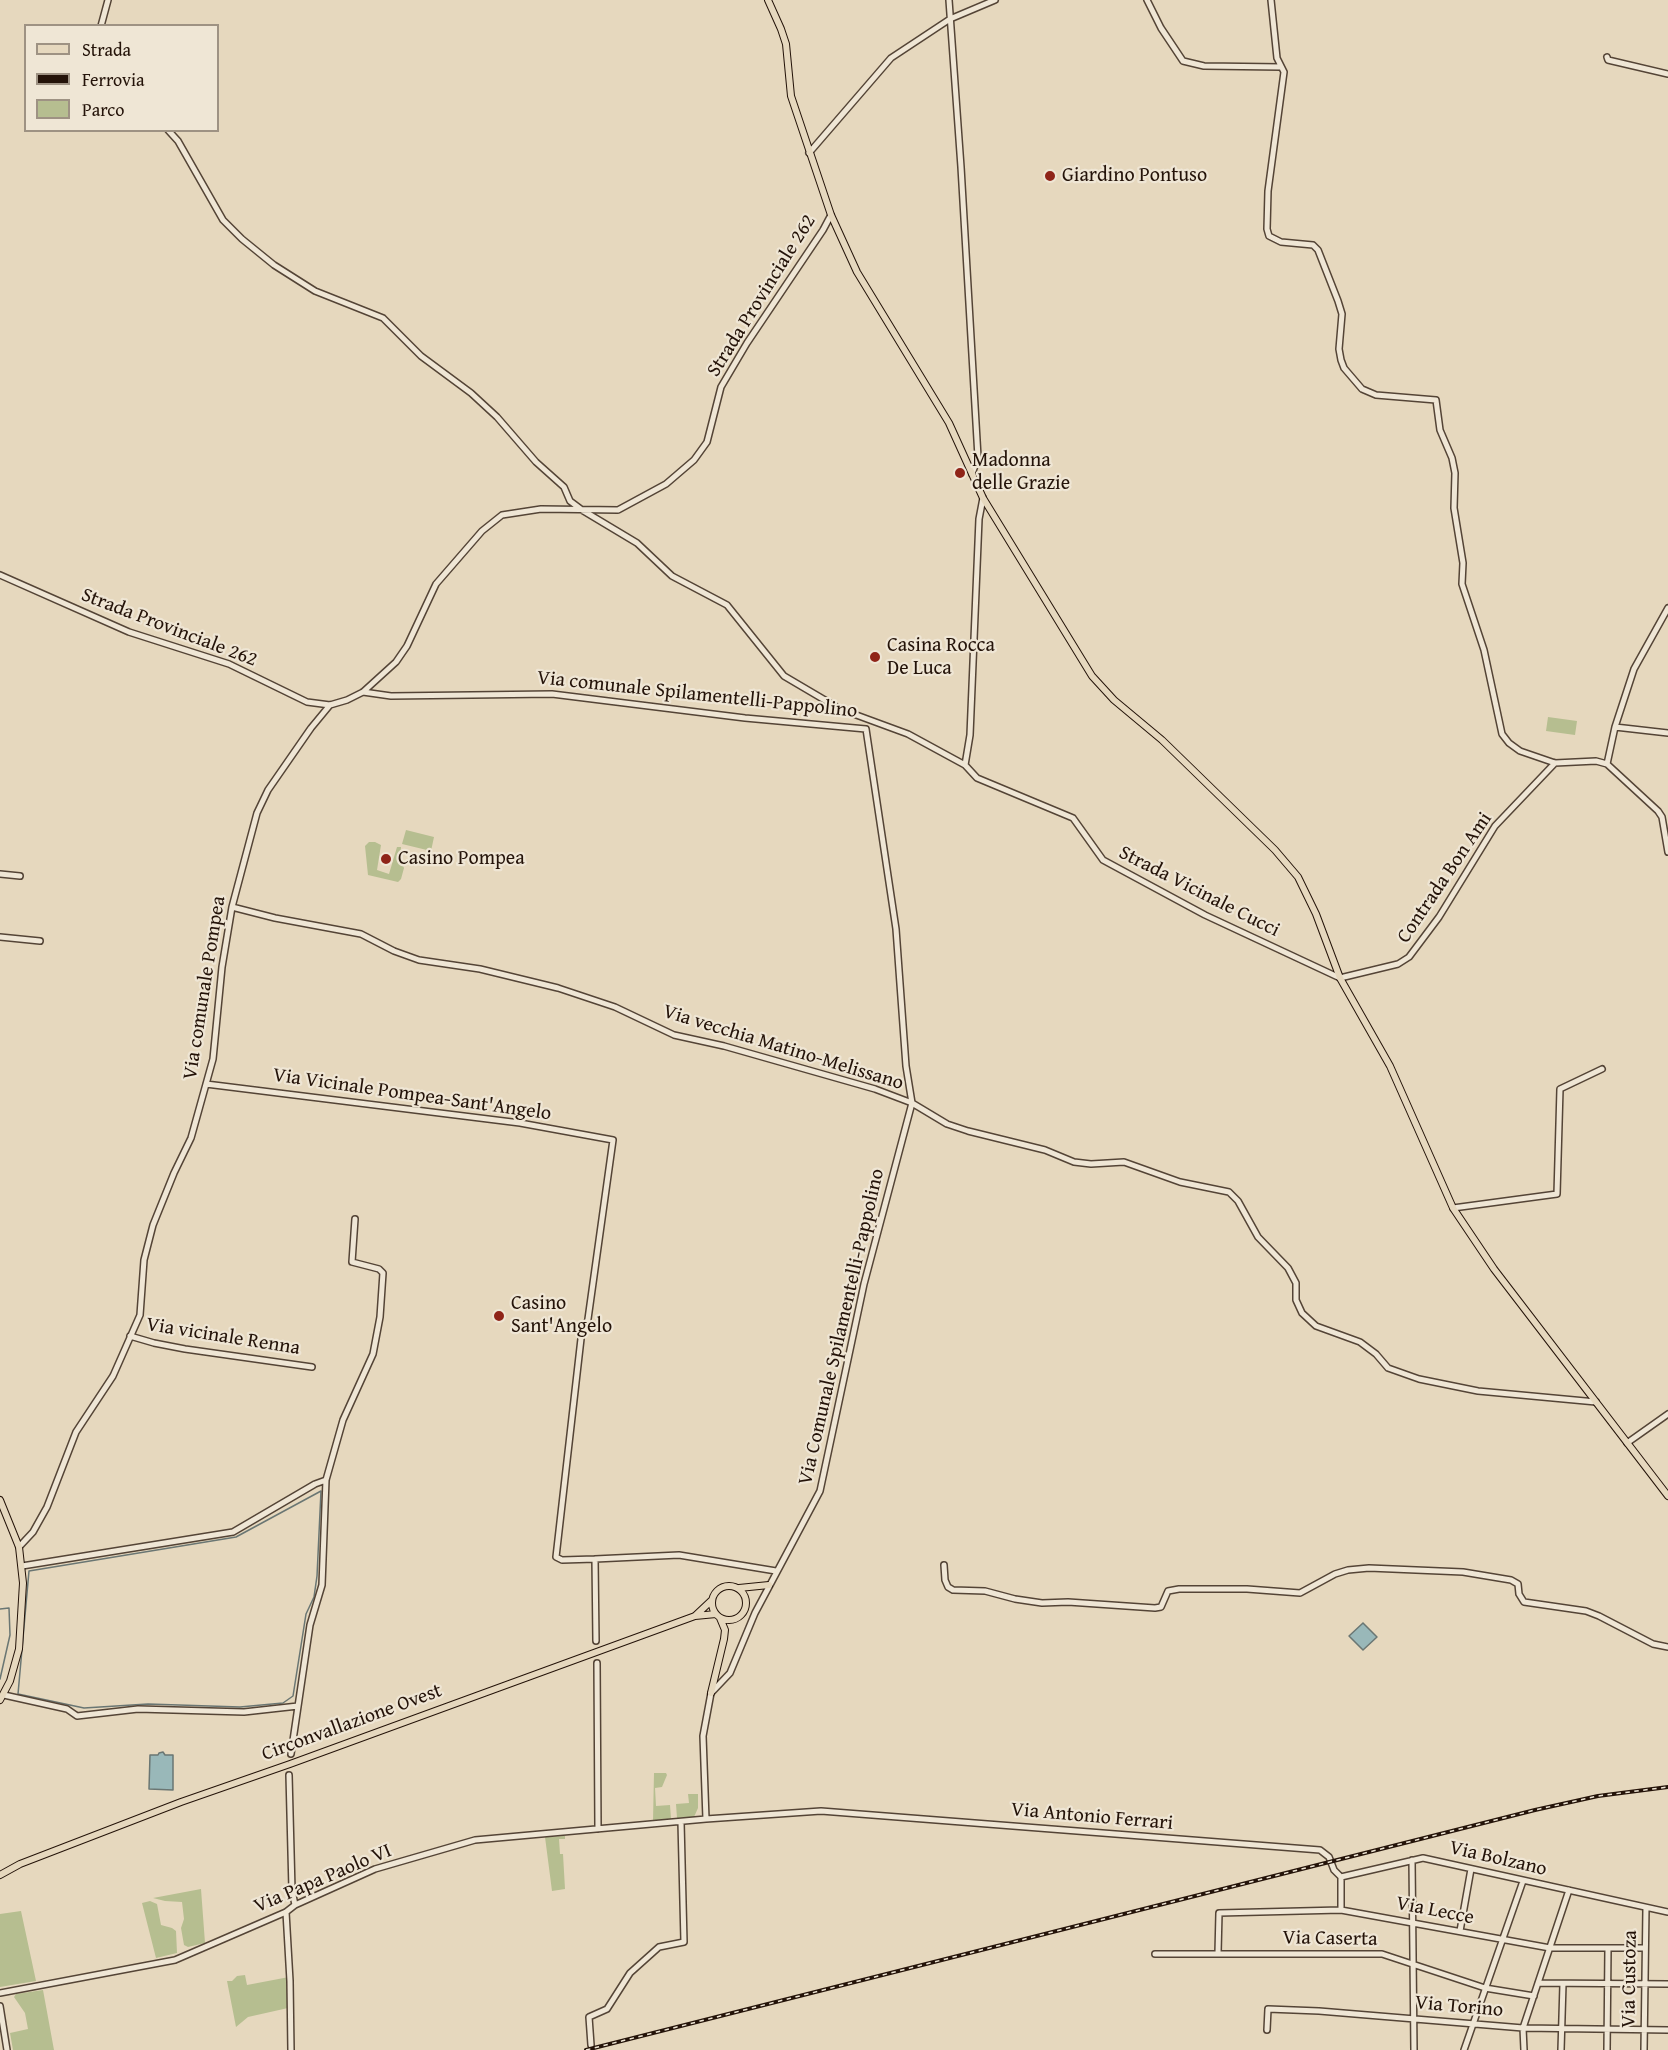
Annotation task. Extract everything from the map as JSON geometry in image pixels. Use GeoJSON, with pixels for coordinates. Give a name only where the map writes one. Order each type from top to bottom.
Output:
{"type":"FeatureCollection","features":[{"type":"Feature","properties":{"kind":"main road"},"geometry":{"type":"LineString","coordinates":[[768,0],[782,28],[792,96],[831,215],[856,272],[949,423],[983,498],[1092,676],[1114,700],[1162,740],[1192,769],[1275,850],[1298,876],[1316,914],[1340,978],[1390,1066],[1453,1208],[1494,1269],[1668,1496]]}},
{"type":"Feature","properties":{"kind":"main road"},"geometry":{"type":"LineString","coordinates":[[0,1500],[19,1547],[22,1566],[19,1649],[2,1698]]}},
{"type":"Feature","properties":{"kind":"main road"},"geometry":{"type":"LineString","coordinates":[[711,1693],[725,1630],[712,1607],[714,1594],[728,1586],[739,1588],[769,1585]]}},
{"type":"Feature","properties":{"kind":"main road"},"geometry":{"type":"LineString","coordinates":[[746,1598],[758,1586]]}},
{"type":"Feature","properties":{"kind":"main road"},"geometry":{"type":"LineString","coordinates":[[724,1639],[733,1620],[746,1610],[746,1598],[739,1588]]}},
{"type":"Feature","properties":{"kind":"main road","name":"Circonvallazione Ovest"},"geometry":{"type":"LineString","coordinates":[[0,1875],[20,1864],[181,1802],[695,1616],[712,1600]]}},
{"type":"Feature","properties":{"kind":"main road"},"geometry":{"type":"LineString","coordinates":[[695,1616],[718,1616],[733,1620]]}},
{"type":"Feature","properties":{"kind":"street"},"geometry":{"type":"LineString","coordinates":[[102,24],[108,0]]}},
{"type":"Feature","properties":{"kind":"street"},"geometry":{"type":"LineString","coordinates":[[949,0],[978,457],[972,474]]}},
{"type":"Feature","properties":{"kind":"street"},"geometry":{"type":"LineString","coordinates":[[809,153],[891,58],[950,19],[995,0]]}},
{"type":"Feature","properties":{"kind":"street"},"geometry":{"type":"LineString","coordinates":[[1147,0],[1161,28],[1183,61],[1204,66],[1281,67]]}},
{"type":"Feature","properties":{"kind":"street"},"geometry":{"type":"LineString","coordinates":[[1271,0],[1277,58],[1284,72],[1268,191],[1267,229],[1269,236],[1281,242],[1313,245],[1318,250],[1342,314],[1339,349],[1341,360],[1344,368],[1362,388],[1376,394],[1436,400],[1440,430],[1452,458],[1455,473],[1454,508],[1462,563],[1462,584],[1484,650],[1502,734],[1520,751],[1555,763],[1596,761],[1607,764],[1658,811],[1662,817],[1668,852]]}},
{"type":"Feature","properties":{"kind":"street"},"geometry":{"type":"LineString","coordinates":[[1607,57],[1608,60],[1668,74]]}},
{"type":"Feature","properties":{"kind":"street"},"geometry":{"type":"LineString","coordinates":[[170,132],[178,141],[223,220],[242,239],[274,266],[315,291],[383,318],[421,357],[471,393],[497,417],[536,462],[564,487],[570,501],[582,510]]}},
{"type":"Feature","properties":{"kind":"street","name":"Strada Provinciale 262"},"geometry":{"type":"LineString","coordinates":[[0,575],[129,632],[229,664],[307,702],[330,705],[347,700],[363,692],[396,662],[407,646],[436,584],[482,531],[502,515],[541,509],[618,510],[666,484],[694,460],[707,442],[722,387],[747,343],[831,215]]}},
{"type":"Feature","properties":{"kind":"street"},"geometry":{"type":"LineString","coordinates":[[965,765],[971,723],[979,519],[983,498]]}},
{"type":"Feature","properties":{"kind":"street","name":"Strada Vicinale Cucci"},"geometry":{"type":"LineString","coordinates":[[582,510],[637,543],[672,576],[727,605],[784,675],[840,709],[908,734],[965,765],[977,778],[1073,818],[1103,860],[1205,915],[1340,978]]}},
{"type":"Feature","properties":{"kind":"street"},"geometry":{"type":"LineString","coordinates":[[1607,764],[1615,727],[1634,669],[1668,608]]}},
{"type":"Feature","properties":{"kind":"street","name":"Via comunale Spilamentelli-Pappolino"},"geometry":{"type":"LineString","coordinates":[[363,692],[391,696],[552,694],[700,713],[866,729],[896,929],[906,1066],[912,1103]]}},
{"type":"Feature","properties":{"kind":"street","name":"Via comunale Pompea"},"geometry":{"type":"LineString","coordinates":[[19,1547],[33,1532],[47,1507],[76,1432],[113,1376],[140,1315],[144,1260],[153,1225],[191,1138],[213,1059],[222,968],[232,908],[251,831],[268,790],[330,705]]}},
{"type":"Feature","properties":{"kind":"street"},"geometry":{"type":"LineString","coordinates":[[1615,727],[1668,733]]}},
{"type":"Feature","properties":{"kind":"street","name":"Contrada Bon Ami"},"geometry":{"type":"LineString","coordinates":[[1340,978],[1398,964],[1409,957],[1439,917],[1496,826],[1555,763]]}},
{"type":"Feature","properties":{"kind":"street"},"geometry":{"type":"LineString","coordinates":[[0,874],[20,876]]}},
{"type":"Feature","properties":{"kind":"street","name":"Via vecchia Matino-Melissano"},"geometry":{"type":"LineString","coordinates":[[232,908],[361,934],[418,960],[480,969],[558,988],[615,1007],[674,1035],[793,1065],[875,1089],[912,1103],[947,1124],[1034,1147],[1074,1162],[1091,1164],[1124,1162],[1180,1182],[1229,1191],[1238,1201],[1258,1237],[1288,1268],[1296,1283],[1296,1300],[1302,1313],[1316,1326],[1360,1342],[1376,1354],[1388,1368],[1419,1379],[1478,1390],[1596,1402]]}},
{"type":"Feature","properties":{"kind":"street"},"geometry":{"type":"LineString","coordinates":[[0,937],[40,941]]}},
{"type":"Feature","properties":{"kind":"street"},"geometry":{"type":"LineString","coordinates":[[1453,1208],[1557,1194],[1560,1089],[1602,1070]]}},
{"type":"Feature","properties":{"kind":"street","name":"Via Vicinale Pompea-Sant'Angelo"},"geometry":{"type":"LineString","coordinates":[[206,1084],[520,1123],[613,1140],[588,1319],[582,1330],[556,1557],[562,1560],[595,1560]]}},
{"type":"Feature","properties":{"kind":"street","name":"Via Comunale Spilamentelli-Pappolino"},"geometry":{"type":"LineString","coordinates":[[769,1585],[820,1491],[864,1284],[912,1103]]}},
{"type":"Feature","properties":{"kind":"street"},"geometry":{"type":"LineString","coordinates":[[291,1754],[310,1625],[322,1586],[326,1480],[343,1420],[373,1354],[380,1317],[383,1273],[379,1269],[352,1262],[355,1219]]}},
{"type":"Feature","properties":{"kind":"street","name":"Via vicinale Renna"},"geometry":{"type":"LineString","coordinates":[[130,1336],[185,1349],[312,1367]]}},
{"type":"Feature","properties":{"kind":"street"},"geometry":{"type":"LineString","coordinates":[[1628,1443],[1668,1414]]}},
{"type":"Feature","properties":{"kind":"street"},"geometry":{"type":"LineString","coordinates":[[22,1566],[233,1532],[315,1484],[326,1480]]}},
{"type":"Feature","properties":{"kind":"street"},"geometry":{"type":"LineString","coordinates":[[596,1641],[595,1560],[679,1555],[776,1571]]}},
{"type":"Feature","properties":{"kind":"street"},"geometry":{"type":"LineString","coordinates":[[944,1565],[945,1580],[948,1587],[953,1590],[985,1590],[1016,1599],[1042,1603],[1089,1603],[1155,1608],[1161,1607],[1168,1591],[1179,1589],[1247,1589],[1300,1593],[1335,1574],[1348,1570],[1369,1568],[1463,1572],[1511,1580],[1518,1584],[1519,1594],[1524,1602],[1586,1611],[1653,1644],[1668,1647]]}},
{"type":"Feature","properties":{"kind":"street"},"geometry":{"type":"LineString","coordinates":[[706,1819],[703,1736],[711,1693],[730,1673],[744,1636],[769,1585]]}},
{"type":"Feature","properties":{"kind":"street"},"geometry":{"type":"LineString","coordinates":[[597,1663],[598,1829]]}},
{"type":"Feature","properties":{"kind":"street"},"geometry":{"type":"LineString","coordinates":[[2,1698],[67,1709],[77,1716],[138,1709],[244,1712],[297,1706]]}},
{"type":"Feature","properties":{"kind":"street"},"geometry":{"type":"LineString","coordinates":[[289,1774],[292,1880],[295,1905]]}},
{"type":"Feature","properties":{"kind":"street","name":"Via Papa Paolo VI"},"geometry":{"type":"LineString","coordinates":[[0,1993],[175,1960],[286,1912],[295,1905],[375,1869],[475,1840],[706,1819],[845,1812]]}},
{"type":"Feature","properties":{"kind":"street","name":"Via Antonio Ferrari"},"geometry":{"type":"LineString","coordinates":[[845,1812],[1320,1850],[1327,1854],[1334,1870],[1341,1877]]}},
{"type":"Feature","properties":{"kind":"street"},"geometry":{"type":"LineString","coordinates":[[591,2045],[589,2017],[607,2009],[630,1973],[659,1947],[684,1942],[681,1822]]}},
{"type":"Feature","properties":{"kind":"street","name":"Via Bolzano"},"geometry":{"type":"LineString","coordinates":[[1341,1877],[1423,1858],[1668,1912]]}},
{"type":"Feature","properties":{"kind":"street"},"geometry":{"type":"LineString","coordinates":[[1412,1860],[1414,2050]]}},
{"type":"Feature","properties":{"kind":"street"},"geometry":{"type":"LineString","coordinates":[[1460,1930],[1471,1869]]}},
{"type":"Feature","properties":{"kind":"street"},"geometry":{"type":"LineString","coordinates":[[1341,1877],[1341,1910]]}},
{"type":"Feature","properties":{"kind":"street"},"geometry":{"type":"LineString","coordinates":[[1464,2050],[1522,1881]]}},
{"type":"Feature","properties":{"kind":"street"},"geometry":{"type":"LineString","coordinates":[[1524,2050],[1523,2028],[1569,1890]]}},
{"type":"Feature","properties":{"kind":"street","name":"Via Custoza"},"geometry":{"type":"LineString","coordinates":[[1644,2050],[1646,1908]]}},
{"type":"Feature","properties":{"kind":"street","name":"Via Lecce"},"geometry":{"type":"LineString","coordinates":[[1218,1953],[1219,1913],[1341,1910],[1550,1948],[1645,1948]]}},
{"type":"Feature","properties":{"kind":"street"},"geometry":{"type":"LineString","coordinates":[[286,1912],[291,2050]]}},
{"type":"Feature","properties":{"kind":"street"},"geometry":{"type":"LineString","coordinates":[[1607,2050],[1608,1948]]}},
{"type":"Feature","properties":{"kind":"street","name":"Via Caserta"},"geometry":{"type":"LineString","coordinates":[[1155,1954],[1382,1954],[1485,1988],[1534,1996]]}},
{"type":"Feature","properties":{"kind":"street"},"geometry":{"type":"LineString","coordinates":[[1538,1983],[1668,1984]]}},
{"type":"Feature","properties":{"kind":"street"},"geometry":{"type":"LineString","coordinates":[[1561,2050],[1563,1984]]}},
{"type":"Feature","properties":{"kind":"street"},"geometry":{"type":"LineString","coordinates":[[0,2006],[7,2050]]}},
{"type":"Feature","properties":{"kind":"street","name":"Via Torino"},"geometry":{"type":"LineString","coordinates":[[1267,2030],[1268,2008],[1523,2028],[1668,2030]]}},
{"type":"Feature","properties":{"kind":"green space"},"geometry":{"type":"Polygon","coordinates":[[[1548,717],[1577,721],[1575,735],[1546,731],[1548,717]]]}},
{"type":"Feature","properties":{"kind":"green space"},"geometry":{"type":"Polygon","coordinates":[[[406,830],[434,837],[431,851],[402,844],[406,830]]]}},
{"type":"Feature","properties":{"kind":"green space"},"geometry":{"type":"Polygon","coordinates":[[[369,842],[381,845],[377,870],[389,874],[397,847],[401,847],[400,859],[404,868],[398,882],[368,875],[365,846],[369,842]]]}},
{"type":"Feature","properties":{"kind":"green space"},"geometry":{"type":"Polygon","coordinates":[[[654,1773],[666,1773],[667,1775],[662,1787],[655,1788],[656,1806],[670,1805],[671,1819],[653,1821],[654,1773]]]}},
{"type":"Feature","properties":{"kind":"green space"},"geometry":{"type":"Polygon","coordinates":[[[688,1794],[698,1794],[698,1808],[694,1817],[677,1818],[676,1804],[689,1803],[688,1794]]]}},
{"type":"Feature","properties":{"kind":"green space"},"geometry":{"type":"Polygon","coordinates":[[[565,1836],[565,1839],[559,1839],[560,1854],[563,1854],[565,1889],[552,1891],[545,1837],[565,1836]]]}},
{"type":"Feature","properties":{"kind":"green space"},"geometry":{"type":"Polygon","coordinates":[[[201,1889],[205,1943],[188,1947],[184,1945],[181,1928],[184,1919],[182,1902],[153,1898],[201,1889]]]}},
{"type":"Feature","properties":{"kind":"green space"},"geometry":{"type":"Polygon","coordinates":[[[150,1901],[157,1904],[161,1925],[176,1931],[177,1953],[156,1958],[142,1903],[150,1901]]]}},
{"type":"Feature","properties":{"kind":"green space"},"geometry":{"type":"Polygon","coordinates":[[[21,1911],[36,1981],[0,1987],[0,1914],[21,1911]]]}},
{"type":"Feature","properties":{"kind":"green space"},"geometry":{"type":"Polygon","coordinates":[[[245,1975],[247,1985],[289,1977],[288,2008],[248,2017],[236,2027],[227,1981],[245,1975]]]}},
{"type":"Feature","properties":{"kind":"green space"},"geometry":{"type":"Polygon","coordinates":[[[43,1990],[54,2050],[13,2050],[10,2033],[28,2029],[25,2013],[14,1997],[16,1994],[43,1990]]]}},
{"type":"Feature","properties":{"kind":"water"},"geometry":{"type":"Polygon","coordinates":[[[1363,1623],[1377,1637],[1363,1650],[1349,1636],[1363,1623]]]}},
{"type":"Feature","properties":{"kind":"water"},"geometry":{"type":"Polygon","coordinates":[[[163,1752],[165,1755],[173,1755],[173,1790],[149,1789],[150,1755],[163,1752]]]}},
{"type":"Feature","properties":{"kind":"waterway"},"geometry":{"type":"LineString","coordinates":[[321,1491],[314,1597],[306,1614],[293,1696],[283,1703],[240,1707],[148,1704],[84,1708],[18,1694],[29,1571],[236,1537],[321,1491]]}},
{"type":"Feature","properties":{"kind":"waterway"},"geometry":{"type":"LineString","coordinates":[[0,1609],[9,1608],[10,1635],[0,1679]]}},
{"type":"Feature","properties":{"kind":"railway"},"geometry":{"type":"LineString","coordinates":[[586,2050],[1535,1810],[1598,1796],[1668,1787]]}},
{"type":"Feature","properties":{"kind":"place","name":"Giardino Pontuso"},"geometry":{"type":"Point","coordinates":[1050,176]}},
{"type":"Feature","properties":{"kind":"place","name":"Madonna delle Grazie"},"geometry":{"type":"Point","coordinates":[960,473]}},
{"type":"Feature","properties":{"kind":"place","name":"Casina Rocca De Luca"},"geometry":{"type":"Point","coordinates":[875,657]}},
{"type":"Feature","properties":{"kind":"place","name":"Casino Pompea"},"geometry":{"type":"Point","coordinates":[386,859]}},
{"type":"Feature","properties":{"kind":"place","name":"Casino Sant'Angelo"},"geometry":{"type":"Point","coordinates":[499,1316]}}]}
